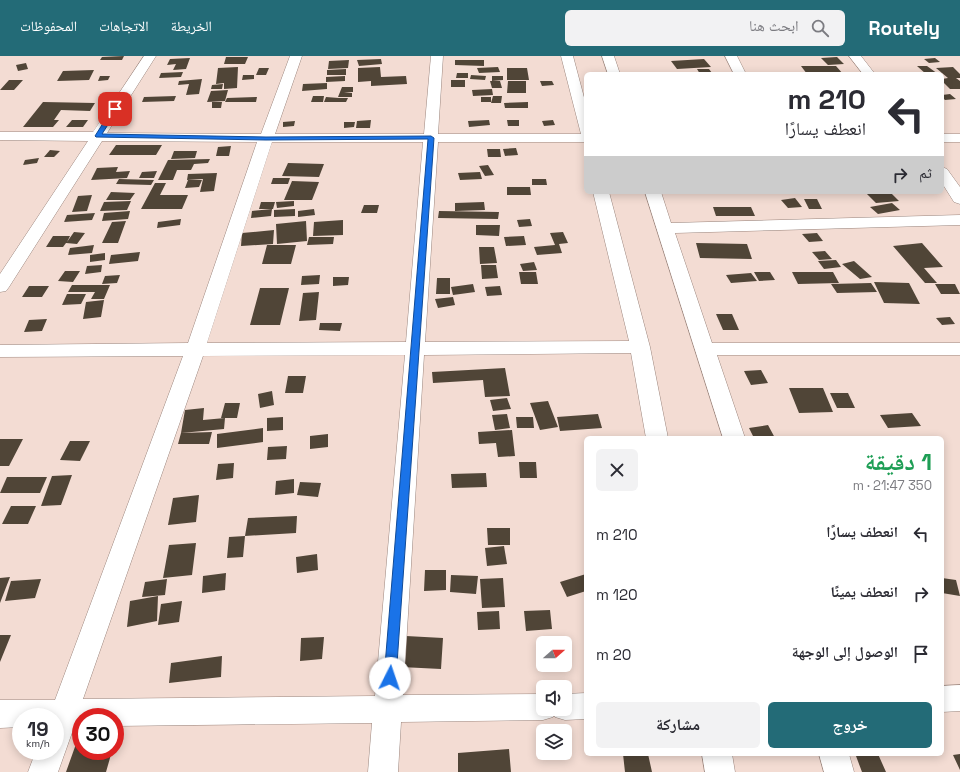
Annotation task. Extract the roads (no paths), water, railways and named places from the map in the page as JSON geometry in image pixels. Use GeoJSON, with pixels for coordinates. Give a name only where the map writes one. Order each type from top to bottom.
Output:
{"type":"FeatureCollection","features":[{"type":"Feature","properties":{"kind":"street"},"geometry":{"type":"LineString","coordinates":[[0,287],[150,56]]}},
{"type":"Feature","properties":{"kind":"street"},"geometry":{"type":"LineString","coordinates":[[64,715],[195,350],[266,138],[296,56]]}},
{"type":"Feature","properties":{"kind":"street"},"geometry":{"type":"LineString","coordinates":[[383,772],[437,56]]}},
{"type":"Feature","properties":{"kind":"street"},"geometry":{"type":"LineString","coordinates":[[567,56],[584,123]]}},
{"type":"Feature","properties":{"kind":"street"},"geometry":{"type":"LineString","coordinates":[[608,56],[613,72]]}},
{"type":"Feature","properties":{"kind":"street"},"geometry":{"type":"LineString","coordinates":[[731,56],[739,72]]}},
{"type":"Feature","properties":{"kind":"street"},"geometry":{"type":"LineString","coordinates":[[855,56],[867,72]]}},
{"type":"Feature","properties":{"kind":"street"},"geometry":{"type":"LineString","coordinates":[[0,136],[584,138]]}},
{"type":"Feature","properties":{"kind":"street"},"geometry":{"type":"LineString","coordinates":[[944,138],[960,138]]}},
{"type":"Feature","properties":{"kind":"street"},"geometry":{"type":"LineString","coordinates":[[944,175],[960,199]]}},
{"type":"Feature","properties":{"kind":"street"},"geometry":{"type":"LineString","coordinates":[[602,194],[640,347],[657,436]]}},
{"type":"Feature","properties":{"kind":"street"},"geometry":{"type":"LineString","coordinates":[[654,194],[733,436]]}},
{"type":"Feature","properties":{"kind":"street"},"geometry":{"type":"LineString","coordinates":[[664,228],[960,220]]}},
{"type":"Feature","properties":{"kind":"street"},"geometry":{"type":"LineString","coordinates":[[0,351],[640,347]]}},
{"type":"Feature","properties":{"kind":"street"},"geometry":{"type":"LineString","coordinates":[[705,349],[960,349]]}},
{"type":"Feature","properties":{"kind":"street"},"geometry":{"type":"LineString","coordinates":[[944,699],[960,698]]}},
{"type":"Feature","properties":{"kind":"street"},"geometry":{"type":"LineString","coordinates":[[572,707],[584,706]]}},
{"type":"Feature","properties":{"kind":"street"},"geometry":{"type":"LineString","coordinates":[[64,726],[388,709],[536,707]]}},
{"type":"Feature","properties":{"kind":"street"},"geometry":{"type":"LineString","coordinates":[[0,714],[12,716]]}},
{"type":"Feature","properties":{"kind":"street"},"geometry":{"type":"LineString","coordinates":[[717,756],[720,772]]}},
{"type":"Feature","properties":{"kind":"street"},"geometry":{"type":"LineString","coordinates":[[835,756],[839,772]]}},
{"type":"Feature","properties":{"kind":"street"},"geometry":{"type":"LineString","coordinates":[[43,772],[48,760]]}}]}
